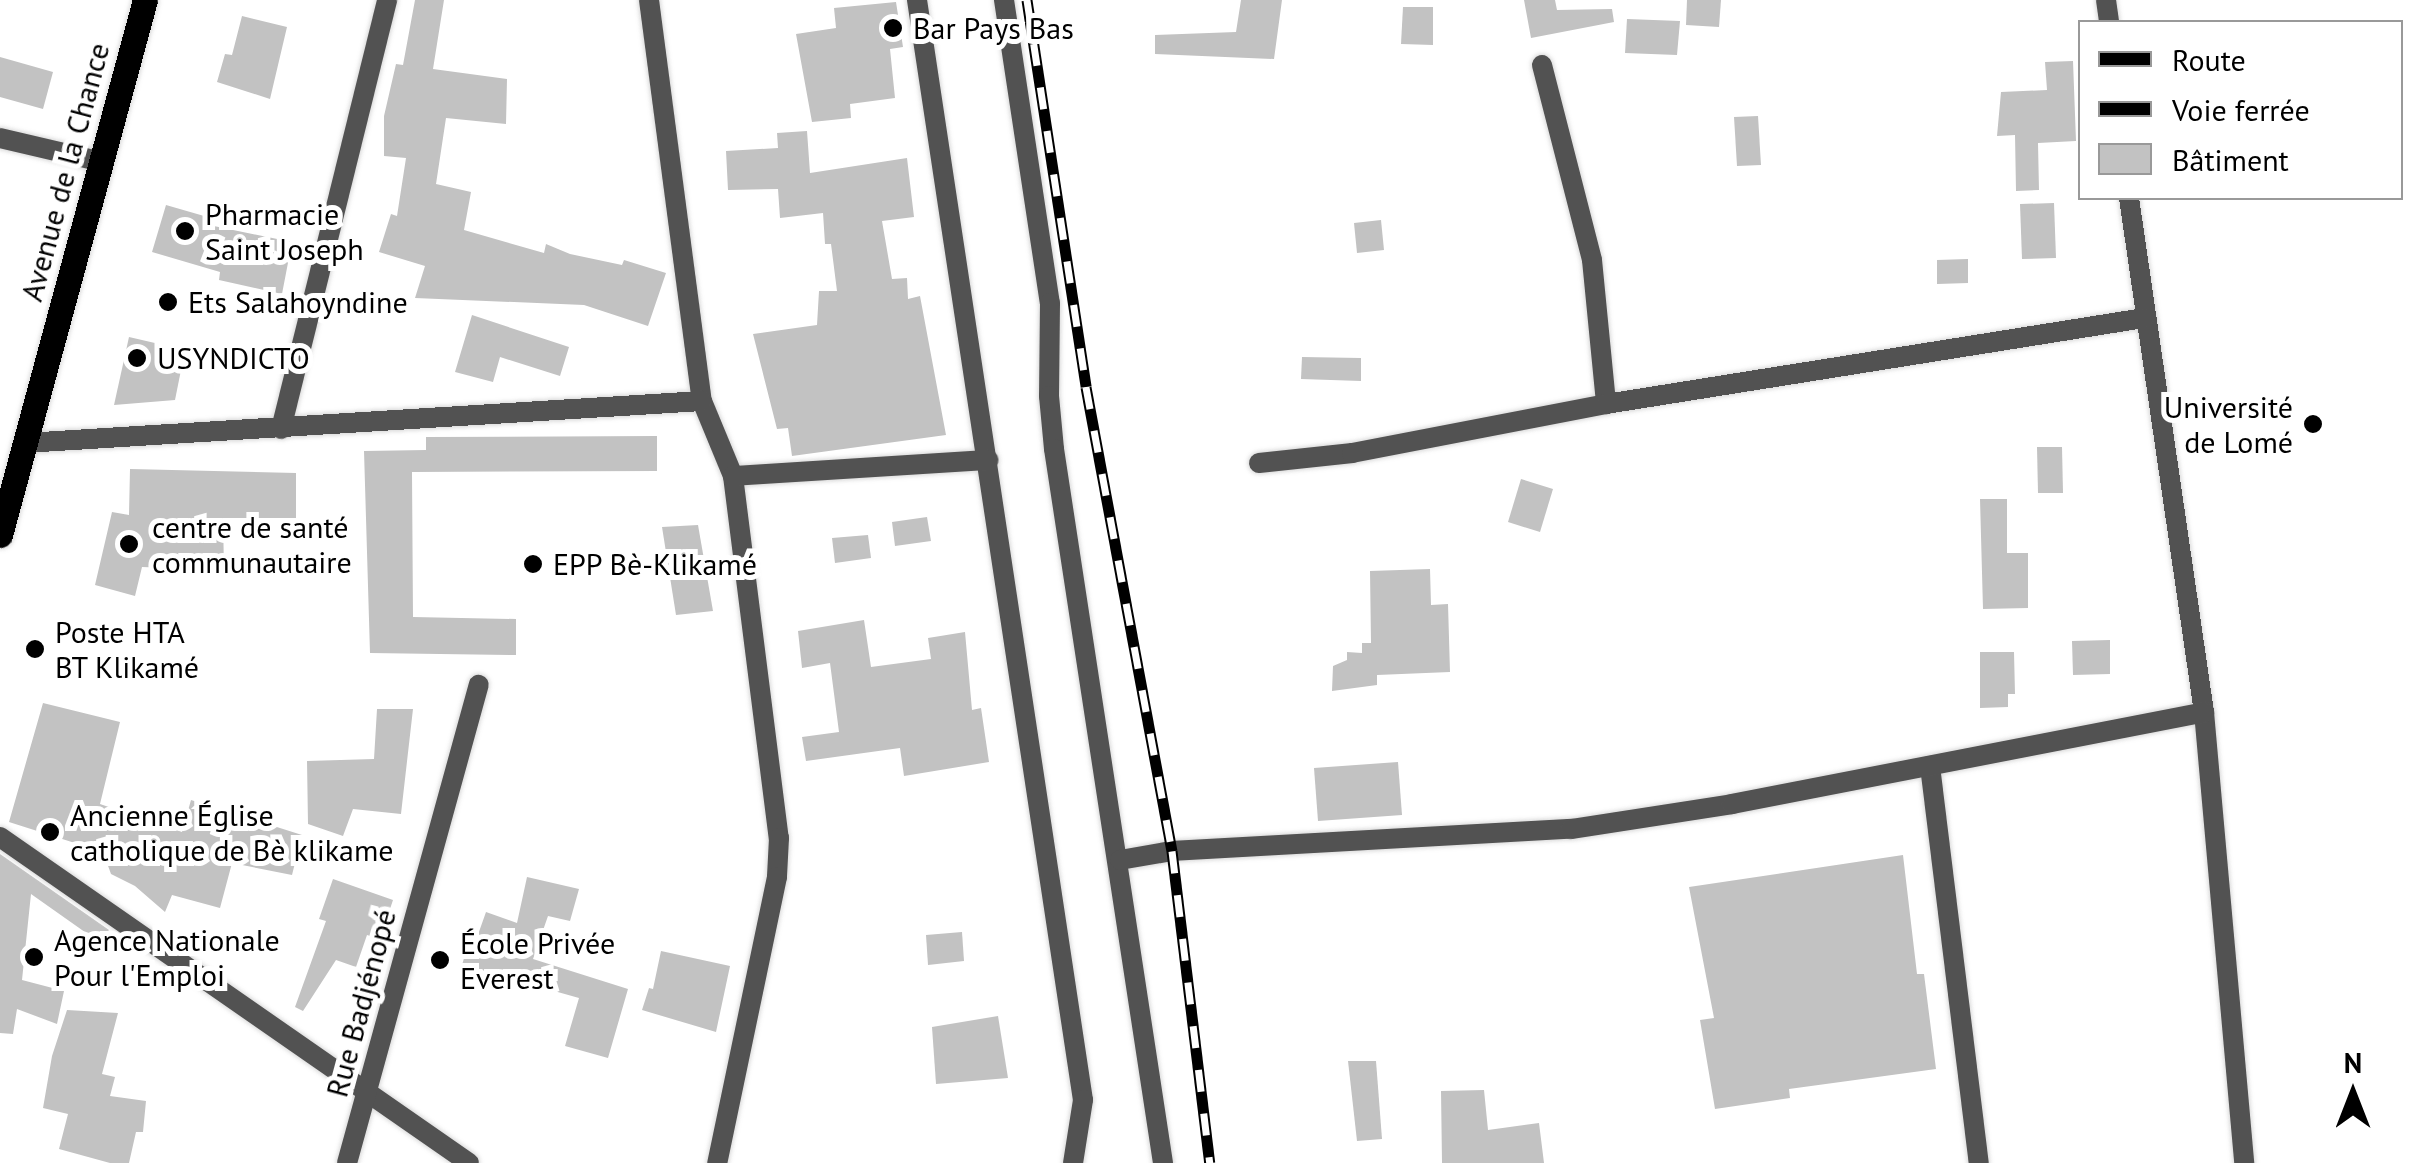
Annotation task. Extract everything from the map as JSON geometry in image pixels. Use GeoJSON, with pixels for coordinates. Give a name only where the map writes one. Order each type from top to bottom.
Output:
{"type":"FeatureCollection","features":[{"type":"Feature","properties":{"kind":"main road","name":"Avenue de la Chance"},"geometry":{"type":"LineString","coordinates":[[0,535],[6,492],[25,443],[145,0]]}},
{"type":"Feature","properties":{"kind":"street"},"geometry":{"type":"LineString","coordinates":[[282,429],[388,0]]}},
{"type":"Feature","properties":{"kind":"street"},"geometry":{"type":"LineString","coordinates":[[649,0],[702,402],[733,476],[779,856],[717,1163]]}},
{"type":"Feature","properties":{"kind":"street"},"geometry":{"type":"LineString","coordinates":[[917,0],[1083,1100],[1073,1163]]}},
{"type":"Feature","properties":{"kind":"street"},"geometry":{"type":"LineString","coordinates":[[1004,0],[1050,303],[1049,396],[1054,449],[1120,860],[1163,1163]]}},
{"type":"Feature","properties":{"kind":"street"},"geometry":{"type":"LineString","coordinates":[[1542,65],[1592,260],[1606,404]]}},
{"type":"Feature","properties":{"kind":"street"},"geometry":{"type":"LineString","coordinates":[[0,138],[102,162]]}},
{"type":"Feature","properties":{"kind":"street"},"geometry":{"type":"LineString","coordinates":[[2130,200],[2144,318],[2204,712],[2244,1163]]}},
{"type":"Feature","properties":{"kind":"street"},"geometry":{"type":"LineString","coordinates":[[1258,463],[1352,453],[1606,404],[2144,318]]}},
{"type":"Feature","properties":{"kind":"street"},"geometry":{"type":"LineString","coordinates":[[25,443],[702,402]]}},
{"type":"Feature","properties":{"kind":"street"},"geometry":{"type":"LineString","coordinates":[[733,476],[989,460]]}},
{"type":"Feature","properties":{"kind":"street","name":"Rue Badjénopé"},"geometry":{"type":"LineString","coordinates":[[347,1163],[480,685]]}},
{"type":"Feature","properties":{"kind":"street"},"geometry":{"type":"LineString","coordinates":[[1120,860],[1172,850],[1570,829],[1930,766],[2204,712]]}},
{"type":"Feature","properties":{"kind":"street"},"geometry":{"type":"LineString","coordinates":[[1930,766],[1980,1163]]}},
{"type":"Feature","properties":{"kind":"street"},"geometry":{"type":"LineString","coordinates":[[0,837],[469,1163]]}},
{"type":"Feature","properties":{"kind":"building"},"geometry":{"type":"Polygon","coordinates":[[[415,0],[444,0],[433,69],[507,79],[506,124],[446,118],[436,184],[471,192],[464,230],[544,253],[546,244],[570,254],[622,265],[624,260],[666,273],[648,326],[584,305],[415,298],[425,266],[379,252],[391,214],[397,216],[406,158],[384,156],[384,116],[396,64],[403,65],[415,0]]]}},
{"type":"Feature","properties":{"kind":"building"},"geometry":{"type":"Polygon","coordinates":[[[1241,0],[1282,0],[1274,59],[1155,54],[1155,35],[1236,32],[1241,0]]]}},
{"type":"Feature","properties":{"kind":"building"},"geometry":{"type":"Polygon","coordinates":[[[1524,0],[1555,0],[1557,10],[1612,9],[1614,22],[1531,38],[1524,0]]]}},
{"type":"Feature","properties":{"kind":"building"},"geometry":{"type":"Polygon","coordinates":[[[1687,0],[1721,0],[1719,27],[1686,25],[1687,0]]]}},
{"type":"Feature","properties":{"kind":"building"},"geometry":{"type":"Polygon","coordinates":[[[896,2],[903,47],[890,49],[895,98],[850,104],[851,118],[812,122],[796,34],[836,28],[834,8],[896,2]]]}},
{"type":"Feature","properties":{"kind":"building"},"geometry":{"type":"Polygon","coordinates":[[[1403,7],[1433,7],[1433,45],[1401,44],[1403,7]]]}},
{"type":"Feature","properties":{"kind":"building"},"geometry":{"type":"Polygon","coordinates":[[[242,16],[287,27],[270,99],[217,82],[225,54],[232,55],[242,16]]]}},
{"type":"Feature","properties":{"kind":"building"},"geometry":{"type":"Polygon","coordinates":[[[1627,19],[1680,21],[1677,55],[1625,53],[1627,19]]]}},
{"type":"Feature","properties":{"kind":"building"},"geometry":{"type":"Polygon","coordinates":[[[0,57],[53,72],[43,109],[0,97],[0,57]]]}},
{"type":"Feature","properties":{"kind":"building"},"geometry":{"type":"Polygon","coordinates":[[[2073,61],[2076,141],[2038,143],[2039,190],[2016,191],[2015,135],[1997,136],[2001,92],[2047,90],[2045,62],[2073,61]]]}},
{"type":"Feature","properties":{"kind":"building"},"geometry":{"type":"Polygon","coordinates":[[[1758,116],[1761,165],[1737,166],[1734,117],[1758,116]]]}},
{"type":"Feature","properties":{"kind":"building"},"geometry":{"type":"Polygon","coordinates":[[[807,131],[810,173],[907,158],[914,217],[882,221],[892,279],[907,278],[908,299],[920,296],[946,435],[792,456],[788,428],[777,429],[753,334],[817,325],[819,291],[837,291],[831,244],[825,244],[823,213],[780,218],[778,189],[728,190],[726,151],[778,148],[777,133],[807,131]]]}},
{"type":"Feature","properties":{"kind":"building"},"geometry":{"type":"Polygon","coordinates":[[[2054,203],[2056,258],[2022,259],[2020,204],[2054,203]]]}},
{"type":"Feature","properties":{"kind":"building"},"geometry":{"type":"Polygon","coordinates":[[[166,205],[211,218],[209,225],[292,242],[282,294],[219,280],[220,272],[152,252],[166,205]]]}},
{"type":"Feature","properties":{"kind":"building"},"geometry":{"type":"Polygon","coordinates":[[[1381,220],[1384,250],[1357,253],[1354,223],[1381,220]]]}},
{"type":"Feature","properties":{"kind":"building"},"geometry":{"type":"Polygon","coordinates":[[[1968,259],[1968,283],[1937,284],[1937,260],[1968,259]]]}},
{"type":"Feature","properties":{"kind":"building"},"geometry":{"type":"Polygon","coordinates":[[[472,315],[569,347],[560,376],[500,357],[493,382],[455,372],[472,315]]]}},
{"type":"Feature","properties":{"kind":"building"},"geometry":{"type":"Polygon","coordinates":[[[129,337],[185,350],[175,400],[114,405],[129,337]]]}},
{"type":"Feature","properties":{"kind":"building"},"geometry":{"type":"Polygon","coordinates":[[[1302,357],[1361,358],[1361,381],[1301,379],[1302,357]]]}},
{"type":"Feature","properties":{"kind":"building"},"geometry":{"type":"Polygon","coordinates":[[[657,436],[657,471],[412,472],[413,617],[516,619],[516,655],[370,653],[364,451],[426,450],[426,437],[657,436]]]}},
{"type":"Feature","properties":{"kind":"building"},"geometry":{"type":"Polygon","coordinates":[[[2037,447],[2062,447],[2063,493],[2038,493],[2037,447]]]}},
{"type":"Feature","properties":{"kind":"building"},"geometry":{"type":"Polygon","coordinates":[[[130,469],[296,473],[296,518],[223,518],[224,570],[142,567],[135,596],[95,585],[112,512],[129,515],[130,469]]]}},
{"type":"Feature","properties":{"kind":"building"},"geometry":{"type":"Polygon","coordinates":[[[1521,479],[1553,489],[1540,532],[1508,522],[1521,479]]]}},
{"type":"Feature","properties":{"kind":"building"},"geometry":{"type":"Polygon","coordinates":[[[1980,499],[2007,499],[2007,553],[2028,553],[2028,608],[1983,609],[1980,499]]]}},
{"type":"Feature","properties":{"kind":"building"},"geometry":{"type":"Polygon","coordinates":[[[927,517],[931,541],[895,546],[892,522],[927,517]]]}},
{"type":"Feature","properties":{"kind":"building"},"geometry":{"type":"Polygon","coordinates":[[[698,525],[713,611],[676,615],[662,527],[698,525]]]}},
{"type":"Feature","properties":{"kind":"building"},"geometry":{"type":"Polygon","coordinates":[[[868,535],[871,558],[835,563],[832,538],[868,535]]]}},
{"type":"Feature","properties":{"kind":"building"},"geometry":{"type":"Polygon","coordinates":[[[1430,569],[1431,605],[1448,604],[1450,672],[1377,675],[1377,685],[1332,691],[1333,666],[1347,660],[1347,652],[1362,653],[1362,643],[1371,643],[1370,571],[1430,569]]]}},
{"type":"Feature","properties":{"kind":"building"},"geometry":{"type":"Polygon","coordinates":[[[864,620],[871,667],[931,659],[928,638],[965,632],[972,710],[981,708],[989,762],[904,776],[900,748],[806,761],[802,737],[839,732],[830,663],[802,668],[798,631],[864,620]]]}},
{"type":"Feature","properties":{"kind":"building"},"geometry":{"type":"Polygon","coordinates":[[[2110,640],[2110,674],[2073,675],[2072,641],[2110,640]]]}},
{"type":"Feature","properties":{"kind":"building"},"geometry":{"type":"Polygon","coordinates":[[[1980,652],[2014,652],[2015,694],[2008,694],[2008,707],[1980,708],[1980,652]]]}},
{"type":"Feature","properties":{"kind":"building"},"geometry":{"type":"Polygon","coordinates":[[[43,703],[120,722],[100,804],[182,832],[191,800],[302,835],[292,875],[232,863],[220,908],[172,895],[165,912],[135,886],[111,874],[103,852],[9,822],[43,703]]]}},
{"type":"Feature","properties":{"kind":"building"},"geometry":{"type":"Polygon","coordinates":[[[377,709],[413,709],[401,814],[353,809],[343,836],[308,824],[307,761],[374,759],[377,709]]]}},
{"type":"Feature","properties":{"kind":"building"},"geometry":{"type":"Polygon","coordinates":[[[1398,762],[1402,815],[1318,821],[1314,768],[1398,762]]]}},
{"type":"Feature","properties":{"kind":"building"},"geometry":{"type":"Polygon","coordinates":[[[0,854],[109,930],[99,942],[31,894],[22,980],[64,991],[57,1024],[17,1009],[13,1034],[0,1033],[0,854]]]}},
{"type":"Feature","properties":{"kind":"building"},"geometry":{"type":"Polygon","coordinates":[[[1903,855],[1917,974],[1924,974],[1936,1069],[1789,1089],[1790,1098],[1715,1109],[1700,1020],[1714,1018],[1689,887],[1903,855]]]}},
{"type":"Feature","properties":{"kind":"building"},"geometry":{"type":"Polygon","coordinates":[[[527,877],[579,889],[570,921],[548,916],[533,959],[628,989],[608,1058],[565,1046],[579,998],[462,965],[469,941],[475,943],[486,912],[517,923],[527,877]]]}},
{"type":"Feature","properties":{"kind":"building"},"geometry":{"type":"Polygon","coordinates":[[[333,879],[393,900],[380,939],[367,935],[356,967],[336,960],[303,1011],[295,1007],[326,921],[319,919],[333,879]]]}},
{"type":"Feature","properties":{"kind":"building"},"geometry":{"type":"Polygon","coordinates":[[[962,932],[964,961],[928,965],[926,935],[962,932]]]}},
{"type":"Feature","properties":{"kind":"building"},"geometry":{"type":"Polygon","coordinates":[[[661,951],[730,966],[716,1032],[642,1010],[649,988],[653,989],[661,951]]]}},
{"type":"Feature","properties":{"kind":"building"},"geometry":{"type":"Polygon","coordinates":[[[67,1010],[118,1013],[102,1074],[115,1077],[110,1096],[146,1101],[143,1132],[136,1132],[129,1163],[110,1163],[59,1149],[68,1114],[43,1108],[52,1056],[67,1010]]]}},
{"type":"Feature","properties":{"kind":"building"},"geometry":{"type":"Polygon","coordinates":[[[998,1016],[1008,1078],[936,1084],[932,1027],[998,1016]]]}},
{"type":"Feature","properties":{"kind":"building"},"geometry":{"type":"Polygon","coordinates":[[[1348,1061],[1376,1061],[1382,1139],[1357,1141],[1348,1061]]]}},
{"type":"Feature","properties":{"kind":"building"},"geometry":{"type":"Polygon","coordinates":[[[1484,1090],[1488,1130],[1539,1123],[1544,1163],[1442,1163],[1441,1091],[1484,1090]]]}},
{"type":"Feature","properties":{"kind":"railway"},"geometry":{"type":"LineString","coordinates":[[1027,0],[1086,387],[1172,851],[1210,1163]]}},
{"type":"Feature","properties":{"kind":"place","name":"Bar Pays Bas"},"geometry":{"type":"Point","coordinates":[893,28]}},
{"type":"Feature","properties":{"kind":"place","name":"Pharmacie Saint Joseph"},"geometry":{"type":"Point","coordinates":[185,231]}},
{"type":"Feature","properties":{"kind":"place","name":"Ets Salahoyndine"},"geometry":{"type":"Point","coordinates":[168,302]}},
{"type":"Feature","properties":{"kind":"place","name":"USYNDICTO"},"geometry":{"type":"Point","coordinates":[137,358]}},
{"type":"Feature","properties":{"kind":"place","name":"Université de Lomé"},"geometry":{"type":"Point","coordinates":[2313,424]}},
{"type":"Feature","properties":{"kind":"place","name":"centre de santé communautaire"},"geometry":{"type":"Point","coordinates":[129,544]}},
{"type":"Feature","properties":{"kind":"place","name":"EPP Bè-Klikamé"},"geometry":{"type":"Point","coordinates":[533,564]}},
{"type":"Feature","properties":{"kind":"place","name":"Poste HTA BT Klikamé"},"geometry":{"type":"Point","coordinates":[35,649]}},
{"type":"Feature","properties":{"kind":"place","name":"Ancienne Église catholique de Bè klikame"},"geometry":{"type":"Point","coordinates":[50,832]}},
{"type":"Feature","properties":{"kind":"place","name":"Agence Nationale Pour l'Emploi"},"geometry":{"type":"Point","coordinates":[34,957]}},
{"type":"Feature","properties":{"kind":"place","name":"École Privée Everest"},"geometry":{"type":"Point","coordinates":[440,960]}}]}
